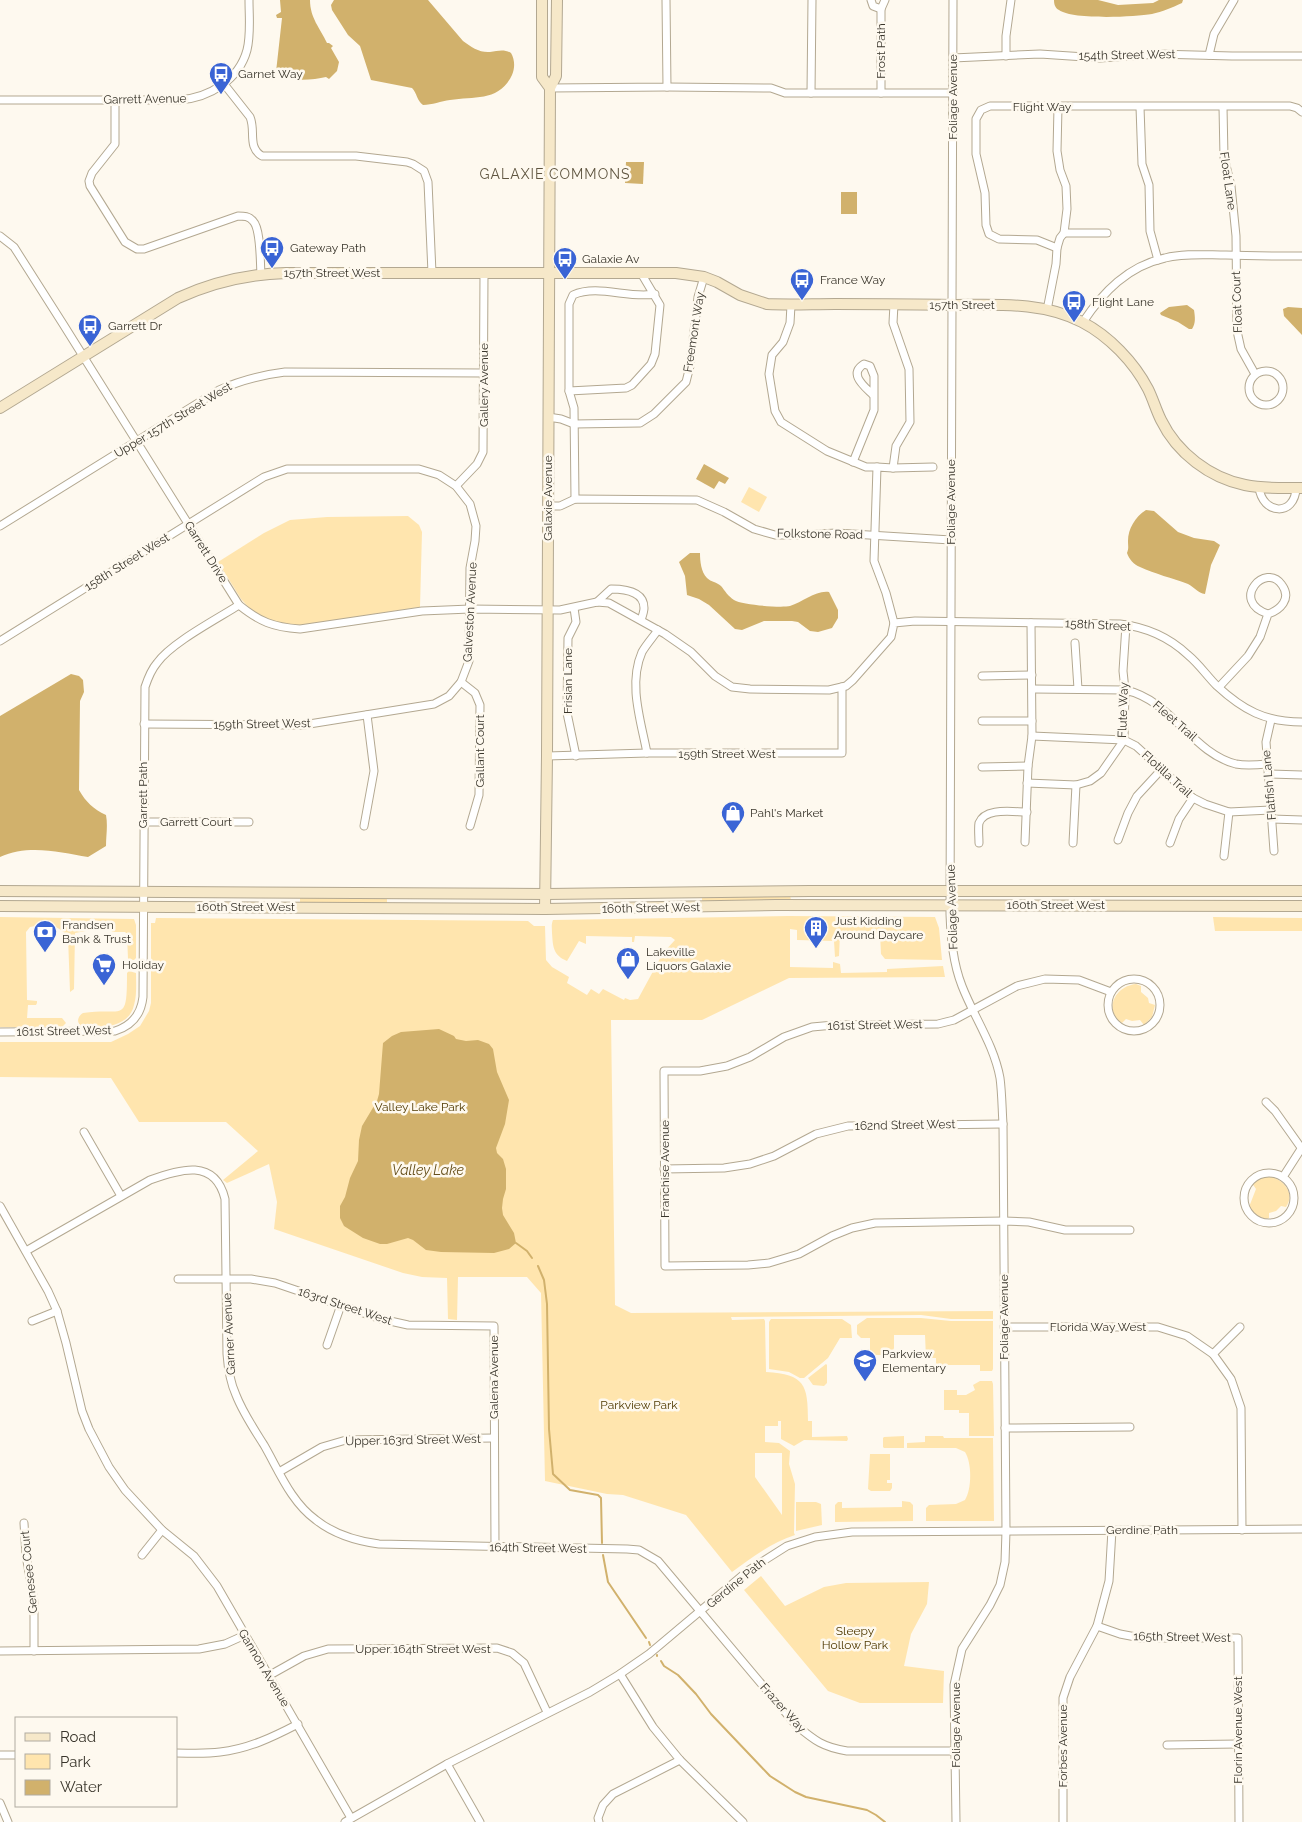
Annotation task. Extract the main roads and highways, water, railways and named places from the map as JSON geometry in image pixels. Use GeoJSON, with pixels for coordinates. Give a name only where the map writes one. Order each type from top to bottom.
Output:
{"type":"FeatureCollection","features":[{"type":"Feature","properties":{"kind":"main road","name":"Galaxie Avenue"},"geometry":{"type":"LineString","coordinates":[[542,0],[542,76],[550,88]]}},
{"type":"Feature","properties":{"kind":"main road","name":"Galaxie Avenue"},"geometry":{"type":"LineString","coordinates":[[545,909],[550,88],[556,76],[557,0]]}},
{"type":"Feature","properties":{"kind":"main road","name":"157th Street"},"geometry":{"type":"LineString","coordinates":[[549,273],[676,273],[704,277],[752,300],[767,304],[1021,305],[1047,310],[1083,322],[1104,337],[1131,364],[1148,390],[1167,431],[1190,458],[1222,478],[1244,485],[1299,488]]}},
{"type":"Feature","properties":{"kind":"main road","name":"157th Street West"},"geometry":{"type":"LineString","coordinates":[[0,408],[161,307],[191,292],[223,281],[261,274],[549,273]]}},
{"type":"Feature","properties":{"kind":"main road","name":"160th Street West"},"geometry":{"type":"LineString","coordinates":[[0,891],[546,894],[950,890],[1302,891]]}},
{"type":"Feature","properties":{"kind":"main road","name":"160th Street West"},"geometry":{"type":"LineString","coordinates":[[0,906],[545,909],[776,905],[1302,906]]}},
{"type":"Feature","properties":{"kind":"water"},"geometry":{"type":"Polygon","coordinates":[[[280,0],[310,0],[310,6],[316,23],[327,43],[333,46],[331,48],[339,62],[337,71],[329,79],[326,77],[307,80],[293,79],[276,72],[282,18],[277,18],[276,15],[281,12],[280,0]]]}},
{"type":"Feature","properties":{"kind":"water"},"geometry":{"type":"Polygon","coordinates":[[[334,0],[428,0],[463,41],[469,45],[483,52],[503,51],[511,53],[514,64],[512,75],[507,84],[493,94],[423,105],[412,88],[371,80],[360,46],[348,35],[332,10],[331,5],[334,0]]]}},
{"type":"Feature","properties":{"kind":"water"},"geometry":{"type":"Polygon","coordinates":[[[1054,0],[1098,0],[1118,5],[1153,3],[1159,0],[1183,0],[1182,3],[1152,14],[1104,17],[1066,13],[1057,8],[1054,0]]]}},
{"type":"Feature","properties":{"kind":"water"},"geometry":{"type":"Polygon","coordinates":[[[626,162],[644,162],[643,184],[625,183],[626,162]]]}},
{"type":"Feature","properties":{"kind":"water"},"geometry":{"type":"Polygon","coordinates":[[[841,192],[857,192],[857,214],[841,214],[841,192]]]}},
{"type":"Feature","properties":{"kind":"water"},"geometry":{"type":"Polygon","coordinates":[[[1187,305],[1194,310],[1195,322],[1192,329],[1160,313],[1169,307],[1187,305]]]}},
{"type":"Feature","properties":{"kind":"water"},"geometry":{"type":"Polygon","coordinates":[[[1288,307],[1302,308],[1302,335],[1284,316],[1283,309],[1288,307]]]}},
{"type":"Feature","properties":{"kind":"water"},"geometry":{"type":"Polygon","coordinates":[[[704,464],[729,478],[725,484],[719,481],[714,489],[696,479],[704,464]]]}},
{"type":"Feature","properties":{"kind":"water"},"geometry":{"type":"Polygon","coordinates":[[[1146,510],[1154,511],[1178,532],[1194,538],[1214,541],[1220,545],[1211,565],[1205,594],[1188,584],[1138,566],[1130,560],[1127,553],[1129,532],[1135,520],[1146,510]]]}},
{"type":"Feature","properties":{"kind":"water"},"geometry":{"type":"Polygon","coordinates":[[[690,553],[700,553],[701,566],[705,576],[721,586],[728,595],[738,602],[785,607],[819,593],[829,592],[838,610],[838,618],[832,628],[818,632],[810,631],[798,622],[792,621],[764,621],[742,630],[735,629],[709,605],[687,595],[685,576],[679,562],[690,553]]]}},
{"type":"Feature","properties":{"kind":"water"},"geometry":{"type":"Polygon","coordinates":[[[71,674],[79,676],[83,680],[84,692],[80,701],[79,790],[90,805],[106,815],[106,846],[88,857],[55,851],[33,850],[11,853],[0,857],[0,716],[71,674]]]}},
{"type":"Feature","properties":{"kind":"water","name":"Valley Lake"},"geometry":{"type":"Polygon","coordinates":[[[439,1029],[454,1036],[456,1039],[466,1041],[478,1040],[489,1044],[493,1049],[497,1072],[509,1100],[505,1124],[496,1148],[497,1153],[503,1159],[506,1169],[503,1215],[514,1233],[516,1243],[509,1249],[494,1253],[441,1252],[426,1250],[408,1238],[380,1244],[363,1238],[344,1226],[340,1218],[340,1206],[358,1161],[362,1126],[377,1101],[379,1094],[383,1043],[401,1032],[439,1029]]]}},
{"type":"Feature","properties":{"kind":"waterway"},"geometry":{"type":"LineString","coordinates":[[516,1243],[527,1251],[532,1258]]}},
{"type":"Feature","properties":{"kind":"waterway"},"geometry":{"type":"LineString","coordinates":[[538,1266],[544,1280],[547,1304],[549,1429],[553,1474],[570,1490],[598,1495],[601,1498],[602,1543]]}},
{"type":"Feature","properties":{"kind":"waterway"},"geometry":{"type":"LineString","coordinates":[[603,1555],[608,1582],[646,1638]]}},
{"type":"Feature","properties":{"kind":"waterway"},"geometry":{"type":"LineString","coordinates":[[661,1661],[664,1666],[678,1675],[711,1714],[770,1776],[806,1797],[867,1810],[885,1822]]}},
{"type":"Feature","properties":{"kind":"place","name":"Garnet Way"},"geometry":{"type":"Point","coordinates":[221,95]}},
{"type":"Feature","properties":{"kind":"place","name":"Gateway Path"},"geometry":{"type":"Point","coordinates":[272,269]}},
{"type":"Feature","properties":{"kind":"place","name":"Galaxie Av"},"geometry":{"type":"Point","coordinates":[565,280]}},
{"type":"Feature","properties":{"kind":"place","name":"France Way"},"geometry":{"type":"Point","coordinates":[802,301]}},
{"type":"Feature","properties":{"kind":"place","name":"Flight Lane"},"geometry":{"type":"Point","coordinates":[1074,323]}},
{"type":"Feature","properties":{"kind":"place","name":"Garrett Dr"},"geometry":{"type":"Point","coordinates":[90,347]}},
{"type":"Feature","properties":{"kind":"place","name":"Pahl's Market"},"geometry":{"type":"Point","coordinates":[733,834]}},
{"type":"Feature","properties":{"kind":"place","name":"Just Kidding Around Daycare"},"geometry":{"type":"Point","coordinates":[816,949]}},
{"type":"Feature","properties":{"kind":"place","name":"Frandsen Bank & Trust"},"geometry":{"type":"Point","coordinates":[45,953]}},
{"type":"Feature","properties":{"kind":"place","name":"Lakeville Liquors Galaxie"},"geometry":{"type":"Point","coordinates":[628,980]}},
{"type":"Feature","properties":{"kind":"place","name":"Holiday"},"geometry":{"type":"Point","coordinates":[104,986]}},
{"type":"Feature","properties":{"kind":"place","name":"Parkview Elementary"},"geometry":{"type":"Point","coordinates":[865,1382]}},
{"type":"Feature","properties":{"kind":"district","name":"GALAXIE COMMONS"},"geometry":{"type":"Point","coordinates":[555,174]}},
{"type":"Feature","properties":{"kind":"park label","name":"Valley Lake Park"},"geometry":{"type":"Point","coordinates":[420,1107]}},
{"type":"Feature","properties":{"kind":"park label","name":"Parkview Park"},"geometry":{"type":"Point","coordinates":[639,1405]}},
{"type":"Feature","properties":{"kind":"park label","name":"Sleepy Hollow Park"},"geometry":{"type":"Point","coordinates":[855,1638]}}]}
